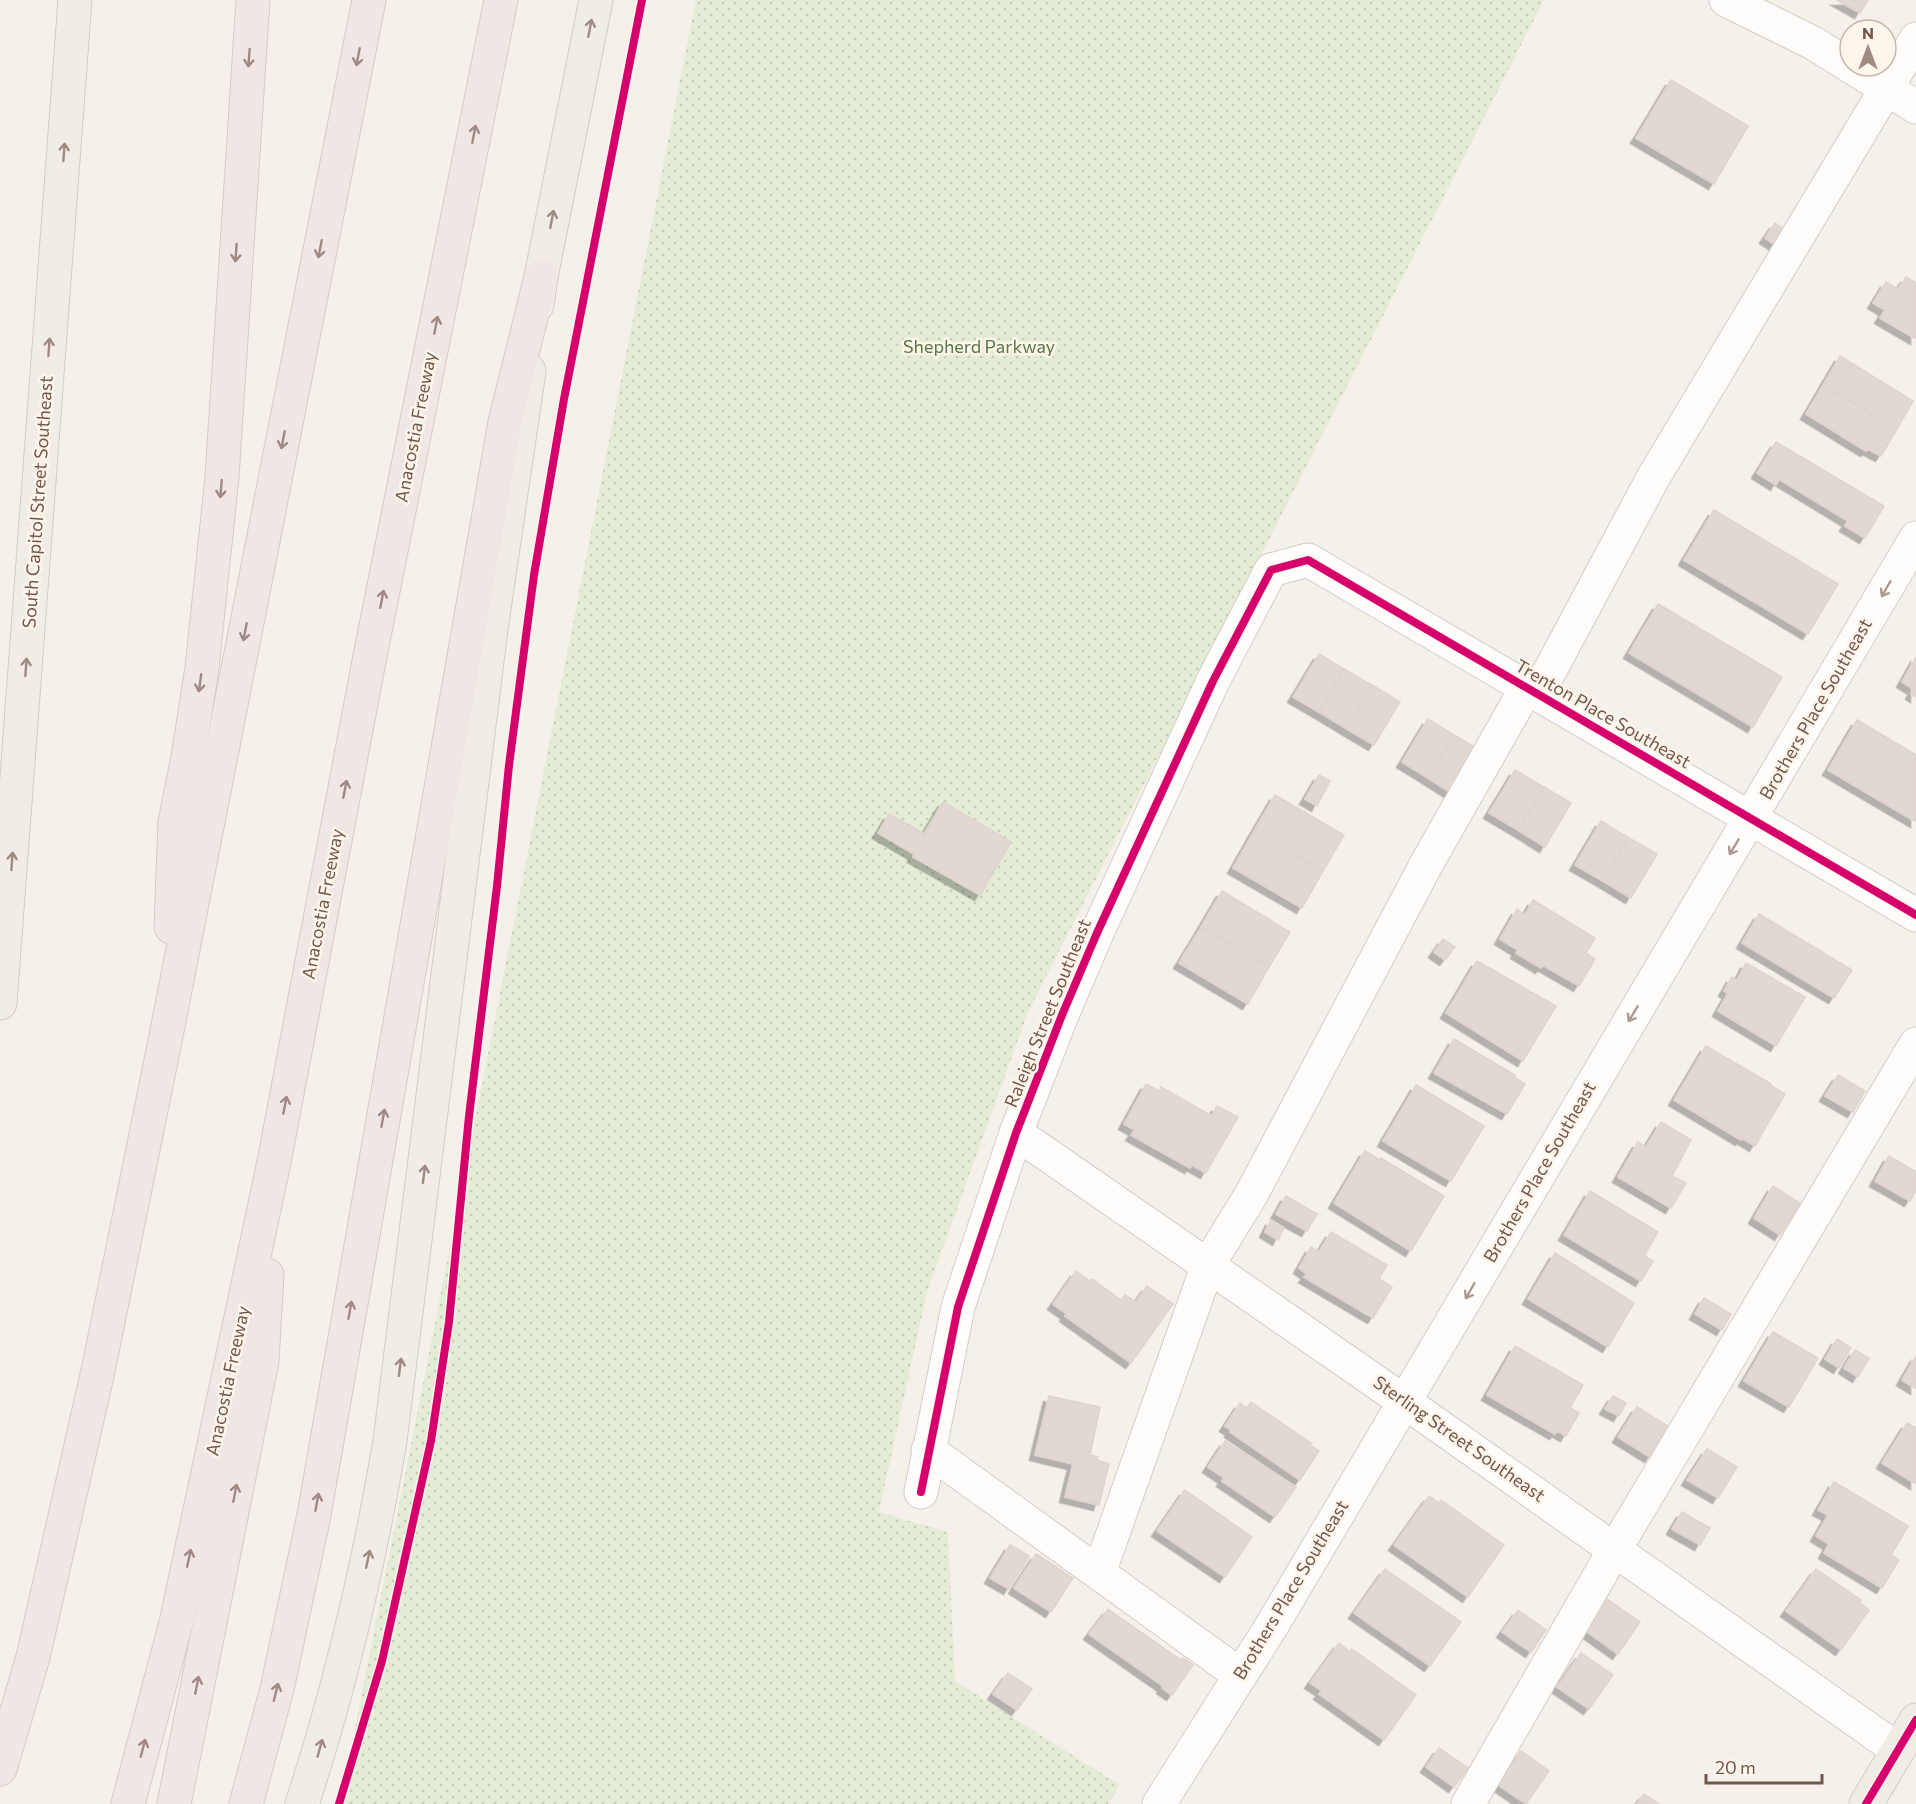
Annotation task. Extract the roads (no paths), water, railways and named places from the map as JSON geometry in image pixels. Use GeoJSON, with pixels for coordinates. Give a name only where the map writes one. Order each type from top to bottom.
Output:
{"type":"FeatureCollection","features":[{"type":"Feature","properties":{"kind":"highway"},"geometry":{"type":"LineString","coordinates":[[166,1036],[175,822],[190,748],[202,668],[222,477],[253,0]]}},
{"type":"Feature","properties":{"kind":"highway"},"geometry":{"type":"LineString","coordinates":[[0,1769],[39,1634],[98,1371],[369,0]]}},
{"type":"Feature","properties":{"kind":"highway","name":"Anacostia Freeway"},"geometry":{"type":"LineString","coordinates":[[128,1804],[176,1623],[274,1162],[373,644],[501,0]]}},
{"type":"Feature","properties":{"kind":"highway"},"geometry":{"type":"LineString","coordinates":[[246,1804],[277,1689],[314,1515],[505,422],[541,277]]}},
{"type":"Feature","properties":{"kind":"highway"},"geometry":{"type":"LineString","coordinates":[[174,1804],[262,1361],[274,1162]]}},
{"type":"Feature","properties":{"kind":"main road","name":"South Capitol Street Southeast"},"geometry":{"type":"LineString","coordinates":[[0,1004],[75,0]]}},
{"type":"Feature","properties":{"kind":"main road"},"geometry":{"type":"LineString","coordinates":[[302,1804],[348,1647],[372,1540],[390,1441],[491,629],[522,426],[541,277],[596,0]]}},
{"type":"Feature","properties":{"kind":"main road"},"geometry":{"type":"LineString","coordinates":[[1866,1804],[1916,1720]]}},
{"type":"Feature","properties":{"kind":"street"},"geometry":{"type":"LineString","coordinates":[[1726,0],[1813,43],[1916,107]]}},
{"type":"Feature","properties":{"kind":"street"},"geometry":{"type":"LineString","coordinates":[[1100,1573],[1208,1265],[1251,1195],[1427,863],[1533,690],[1653,477],[1916,39]]}},
{"type":"Feature","properties":{"kind":"street","name":"Brothers Place Southeast"},"geometry":{"type":"LineString","coordinates":[[1159,1804],[1405,1402],[1916,538]]}},
{"type":"Feature","properties":{"kind":"street","name":"Trenton Place Southeast"},"geometry":{"type":"LineString","coordinates":[[1271,570],[1308,560],[1752,817],[1916,915]]}},
{"type":"Feature","properties":{"kind":"street","name":"Raleigh Street Southeast"},"geometry":{"type":"LineString","coordinates":[[921,1492],[958,1308],[1016,1133],[1097,933],[1213,681],[1271,570]]}},
{"type":"Feature","properties":{"kind":"street"},"geometry":{"type":"LineString","coordinates":[[1468,1804],[1615,1549],[1916,1044]]}},
{"type":"Feature","properties":{"kind":"street","name":"Sterling Street Southeast"},"geometry":{"type":"LineString","coordinates":[[1016,1133],[1405,1402],[1898,1750]]}},
{"type":"Feature","properties":{"kind":"street"},"geometry":{"type":"LineString","coordinates":[[928,1450],[1240,1675]]}},
{"type":"Feature","properties":{"kind":"park label","name":"Shepherd Parkway"},"geometry":{"type":"Point","coordinates":[979,347]}}]}
